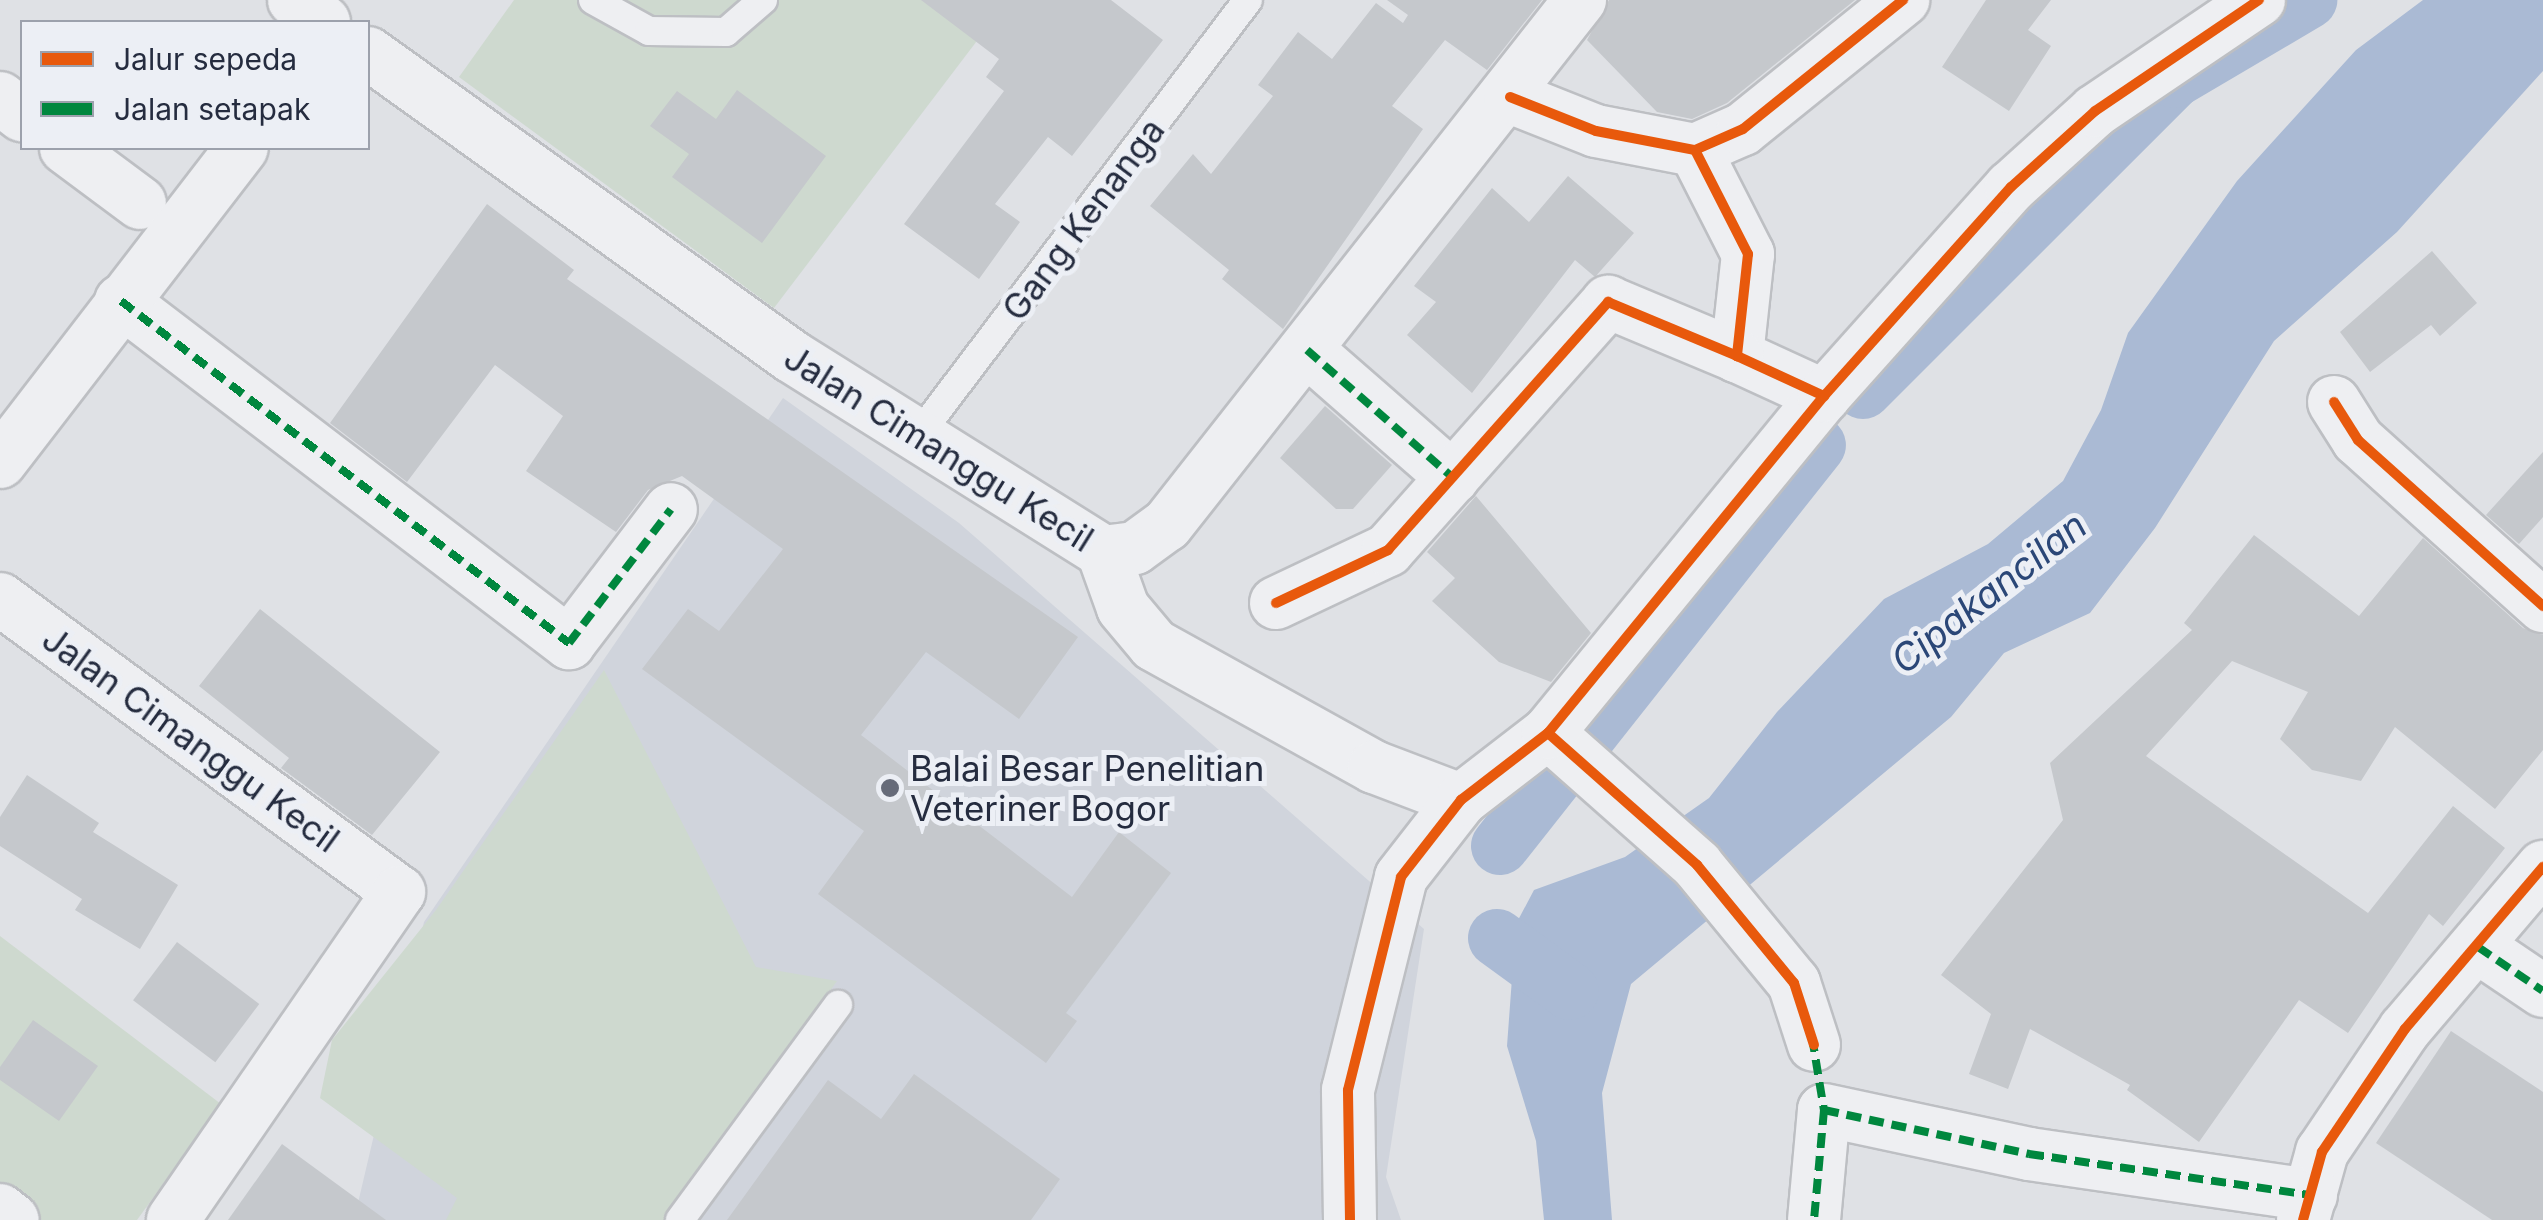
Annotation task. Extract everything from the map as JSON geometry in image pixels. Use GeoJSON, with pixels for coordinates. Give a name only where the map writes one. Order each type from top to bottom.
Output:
{"type":"FeatureCollection","features":[{"type":"Feature","properties":{"kind":"street"},"geometry":{"type":"LineString","coordinates":[[294,0],[321,20]]}},
{"type":"Feature","properties":{"kind":"street","name":"Jalan Cimanggu Kecil"},"geometry":{"type":"LineString","coordinates":[[370,55],[917,438],[1103,552],[1135,548],[1167,525],[1510,97],[1580,0]]}},
{"type":"Feature","properties":{"kind":"street"},"geometry":{"type":"LineString","coordinates":[[1510,97],[1596,131],[1695,150],[1758,118],[1903,0]]}},
{"type":"Feature","properties":{"kind":"street"},"geometry":{"type":"LineString","coordinates":[[1350,1220],[1348,1090],[1400,877],[1461,800],[1562,741],[1824,396],[2011,186],[2095,111],[2259,0]]}},
{"type":"Feature","properties":{"kind":"street"},"geometry":{"type":"LineString","coordinates":[[0,98],[20,113]]}},
{"type":"Feature","properties":{"kind":"street"},"geometry":{"type":"LineString","coordinates":[[69,150],[140,203]]}},
{"type":"Feature","properties":{"kind":"street"},"geometry":{"type":"LineString","coordinates":[[0,462],[240,150]]}},
{"type":"Feature","properties":{"kind":"street"},"geometry":{"type":"LineString","coordinates":[[1695,150],[1748,254],[1737,356]]}},
{"type":"Feature","properties":{"kind":"street"},"geometry":{"type":"LineString","coordinates":[[122,301],[569,643],[671,510]]}},
{"type":"Feature","properties":{"kind":"street"},"geometry":{"type":"LineString","coordinates":[[1276,604],[1388,550],[1570,337],[1608,302],[1824,396]]}},
{"type":"Feature","properties":{"kind":"street"},"geometry":{"type":"LineString","coordinates":[[1307,350],[1453,478]]}},
{"type":"Feature","properties":{"kind":"street"},"geometry":{"type":"LineString","coordinates":[[2334,402],[2358,440],[2543,606]]}},
{"type":"Feature","properties":{"kind":"street"},"geometry":{"type":"LineString","coordinates":[[1103,552],[1123,608],[1154,646],[1374,767],[1461,800]]}},
{"type":"Feature","properties":{"kind":"street","name":"Jalan Cimanggu Kecil"},"geometry":{"type":"LineString","coordinates":[[0,599],[399,892],[173,1220]]}},
{"type":"Feature","properties":{"kind":"street"},"geometry":{"type":"LineString","coordinates":[[1562,741],[1734,909],[1794,983],[1814,1045]]}},
{"type":"Feature","properties":{"kind":"street"},"geometry":{"type":"LineString","coordinates":[[1814,1220],[1824,1110],[2307,1208],[2322,1152],[2364,1090],[2543,867]]}},
{"type":"Feature","properties":{"kind":"street"},"geometry":{"type":"LineString","coordinates":[[2478,948],[2543,991]]}},
{"type":"Feature","properties":{"kind":"street"},"geometry":{"type":"LineString","coordinates":[[0,1210],[13,1220]]}},
{"type":"Feature","properties":{"kind":"lane"},"geometry":{"type":"LineString","coordinates":[[593,0],[649,31],[726,32],[763,0]]}},
{"type":"Feature","properties":{"kind":"lane","name":"Gang Kenanga"},"geometry":{"type":"LineString","coordinates":[[917,438],[1248,0]]}},
{"type":"Feature","properties":{"kind":"lane"},"geometry":{"type":"LineString","coordinates":[[680,1220],[838,1005]]}},
{"type":"Feature","properties":{"kind":"shaded area"},"geometry":{"type":"Polygon","coordinates":[[[514,0],[1008,0],[774,308],[459,77],[514,0]]]}},
{"type":"Feature","properties":{"kind":"shaded area","name":"Balai Besar Penelitian Veteriner Bogor"},"geometry":{"type":"Polygon","coordinates":[[[783,398],[959,523],[1424,929],[1386,1177],[1401,1220],[354,1220],[424,922],[783,398]]]}},
{"type":"Feature","properties":{"kind":"shaded area"},"geometry":{"type":"Polygon","coordinates":[[[604,670],[756,967],[837,981],[667,1220],[446,1220],[457,1198],[320,1098],[332,1040],[436,910],[604,670]]]}},
{"type":"Feature","properties":{"kind":"shaded area"},"geometry":{"type":"Polygon","coordinates":[[[0,936],[221,1104],[137,1220],[0,1220],[0,936]]]}},
{"type":"Feature","properties":{"kind":"water","name":"Cipakancilan"},"geometry":{"type":"Polygon","coordinates":[[[2423,0],[2543,0],[2543,71],[2397,232],[2274,341],[2155,528],[2090,613],[2004,653],[1951,717],[1631,984],[1602,1093],[1612,1220],[1544,1220],[1536,1141],[1507,1046],[1516,924],[1534,890],[1625,857],[1709,798],[1777,712],[1884,599],[1988,544],[2063,481],[2101,410],[2128,333],[2237,181],[2356,50],[2423,0]]]}},
{"type":"Feature","properties":{"kind":"building"},"geometry":{"type":"Polygon","coordinates":[[[921,0],[1111,0],[1163,40],[1072,156],[1048,137],[995,204],[1020,222],[979,279],[904,224],[1004,91],[986,77],[999,59],[921,0]]]}},
{"type":"Feature","properties":{"kind":"building"},"geometry":{"type":"Polygon","coordinates":[[[1387,0],[1542,0],[1487,70],[1445,40],[1392,106],[1423,129],[1283,329],[1222,279],[1229,270],[1150,206],[1193,154],[1211,174],[1273,96],[1258,85],[1298,32],[1332,59],[1376,3],[1403,23],[1408,15],[1387,0]]]}},
{"type":"Feature","properties":{"kind":"building"},"geometry":{"type":"Polygon","coordinates":[[[1609,0],[1855,0],[1727,103],[1692,119],[1657,112],[1587,40],[1609,0]]]}},
{"type":"Feature","properties":{"kind":"building"},"geometry":{"type":"Polygon","coordinates":[[[1986,0],[2051,0],[2028,30],[2051,46],[2009,111],[1942,67],[1986,0]]]}},
{"type":"Feature","properties":{"kind":"building"},"geometry":{"type":"Polygon","coordinates":[[[737,90],[826,156],[762,243],[672,177],[689,154],[650,126],[677,91],[716,119],[737,90]]]}},
{"type":"Feature","properties":{"kind":"building"},"geometry":{"type":"Polygon","coordinates":[[[1568,176],[1634,233],[1595,277],[1575,260],[1472,393],[1407,335],[1436,302],[1414,286],[1492,188],[1529,222],[1568,176]]]}},
{"type":"Feature","properties":{"kind":"building"},"geometry":{"type":"Polygon","coordinates":[[[487,204],[574,270],[567,279],[1078,637],[1019,719],[926,652],[861,735],[1072,897],[1119,832],[1171,873],[1066,1013],[1077,1021],[1046,1063],[818,894],[864,831],[642,669],[688,609],[719,631],[783,549],[682,476],[648,490],[616,532],[526,471],[563,416],[495,365],[407,482],[330,423],[487,204]]]}},
{"type":"Feature","properties":{"kind":"building"},"geometry":{"type":"Polygon","coordinates":[[[2432,251],[2477,303],[2440,336],[2431,325],[2370,372],[2340,332],[2432,251]]]}},
{"type":"Feature","properties":{"kind":"building"},"geometry":{"type":"Polygon","coordinates":[[[1325,406],[1392,465],[1353,509],[1336,509],[1280,458],[1325,406]]]}},
{"type":"Feature","properties":{"kind":"building"},"geometry":{"type":"Polygon","coordinates":[[[2543,452],[2543,517],[2519,544],[2486,515],[2543,452]]]}},
{"type":"Feature","properties":{"kind":"building"},"geometry":{"type":"Polygon","coordinates":[[[1476,496],[1591,633],[1551,682],[1499,662],[1432,601],[1455,578],[1427,552],[1476,496]]]}},
{"type":"Feature","properties":{"kind":"building"},"geometry":{"type":"Polygon","coordinates":[[[2254,535],[2359,616],[2423,538],[2523,628],[2543,635],[2543,750],[2495,809],[2395,727],[2361,781],[2312,770],[2280,739],[2308,692],[2232,661],[2146,756],[2368,913],[2453,806],[2505,848],[2443,926],[2429,914],[2348,1033],[2299,1000],[2199,1142],[2127,1090],[2130,1085],[2030,1029],[2008,1089],[1969,1074],[1991,1014],[1941,975],[2063,820],[2050,763],[2192,630],[2184,623],[2254,535]]]}},
{"type":"Feature","properties":{"kind":"building"},"geometry":{"type":"Polygon","coordinates":[[[260,609],[440,752],[372,835],[281,768],[289,758],[199,686],[260,609]]]}},
{"type":"Feature","properties":{"kind":"building"},"geometry":{"type":"Polygon","coordinates":[[[27,775],[99,823],[93,832],[178,885],[140,949],[75,910],[82,899],[0,846],[0,817],[27,775]]]}},
{"type":"Feature","properties":{"kind":"building"},"geometry":{"type":"Polygon","coordinates":[[[177,942],[259,1004],[215,1062],[133,1000],[177,942]]]}},
{"type":"Feature","properties":{"kind":"building"},"geometry":{"type":"Polygon","coordinates":[[[33,1020],[98,1066],[59,1121],[0,1080],[0,1067],[33,1020]]]}},
{"type":"Feature","properties":{"kind":"building"},"geometry":{"type":"Polygon","coordinates":[[[2451,1031],[2543,1092],[2543,1220],[2492,1220],[2376,1143],[2451,1031]]]}},
{"type":"Feature","properties":{"kind":"building"},"geometry":{"type":"Polygon","coordinates":[[[914,1074],[1060,1179],[1031,1220],[727,1220],[828,1080],[881,1119],[914,1074]]]}},
{"type":"Feature","properties":{"kind":"building"},"geometry":{"type":"Polygon","coordinates":[[[282,1144],[386,1220],[228,1220],[282,1144]]]}},
{"type":"Feature","properties":{"kind":"waterway"},"geometry":{"type":"LineString","coordinates":[[1863,390],[2174,79],[2308,0]]}},
{"type":"Feature","properties":{"kind":"waterway"},"geometry":{"type":"LineString","coordinates":[[1500,846],[1817,445]]}},
{"type":"Feature","properties":{"kind":"waterway"},"geometry":{"type":"LineString","coordinates":[[1497,938],[1570,991]]}},
{"type":"Feature","properties":{"kind":"marked path"},"geometry":{"type":"LineString","coordinates":[[121,301],[569,643],[671,509]]}},
{"type":"Feature","properties":{"kind":"marked path"},"geometry":{"type":"LineString","coordinates":[[1307,350],[1453,478]]}},
{"type":"Feature","properties":{"kind":"marked path"},"geometry":{"type":"LineString","coordinates":[[2478,947],[2543,991]]}},
{"type":"Feature","properties":{"kind":"marked path"},"geometry":{"type":"LineString","coordinates":[[1812,1037],[1824,1110],[1814,1220]]}},
{"type":"Feature","properties":{"kind":"marked path"},"geometry":{"type":"LineString","coordinates":[[1824,1110],[2029,1154],[2311,1195]]}},
{"type":"Feature","properties":{"kind":"cycle path"},"geometry":{"type":"LineString","coordinates":[[1510,97],[1596,131],[1695,150],[1743,129],[1903,0]]}},
{"type":"Feature","properties":{"kind":"cycle path"},"geometry":{"type":"LineString","coordinates":[[1350,1220],[1348,1090],[1401,877],[1461,800],[1548,733],[1824,396],[2011,187],[2095,111],[2259,0]]}},
{"type":"Feature","properties":{"kind":"cycle path"},"geometry":{"type":"LineString","coordinates":[[1695,150],[1748,254],[1737,356],[1824,396]]}},
{"type":"Feature","properties":{"kind":"cycle path"},"geometry":{"type":"LineString","coordinates":[[1276,603],[1388,550],[1608,302],[1737,356]]}},
{"type":"Feature","properties":{"kind":"cycle path"},"geometry":{"type":"LineString","coordinates":[[2334,402],[2358,440],[2543,606]]}},
{"type":"Feature","properties":{"kind":"cycle path"},"geometry":{"type":"LineString","coordinates":[[1548,733],[1697,865],[1794,983],[1814,1045]]}},
{"type":"Feature","properties":{"kind":"cycle path"},"geometry":{"type":"LineString","coordinates":[[2303,1220],[2322,1152],[2405,1029],[2543,867]]}},
{"type":"Feature","properties":{"kind":"place","name":"Balai Besar Penelitian Veteriner Bogor"},"geometry":{"type":"Point","coordinates":[890,788]}}]}
